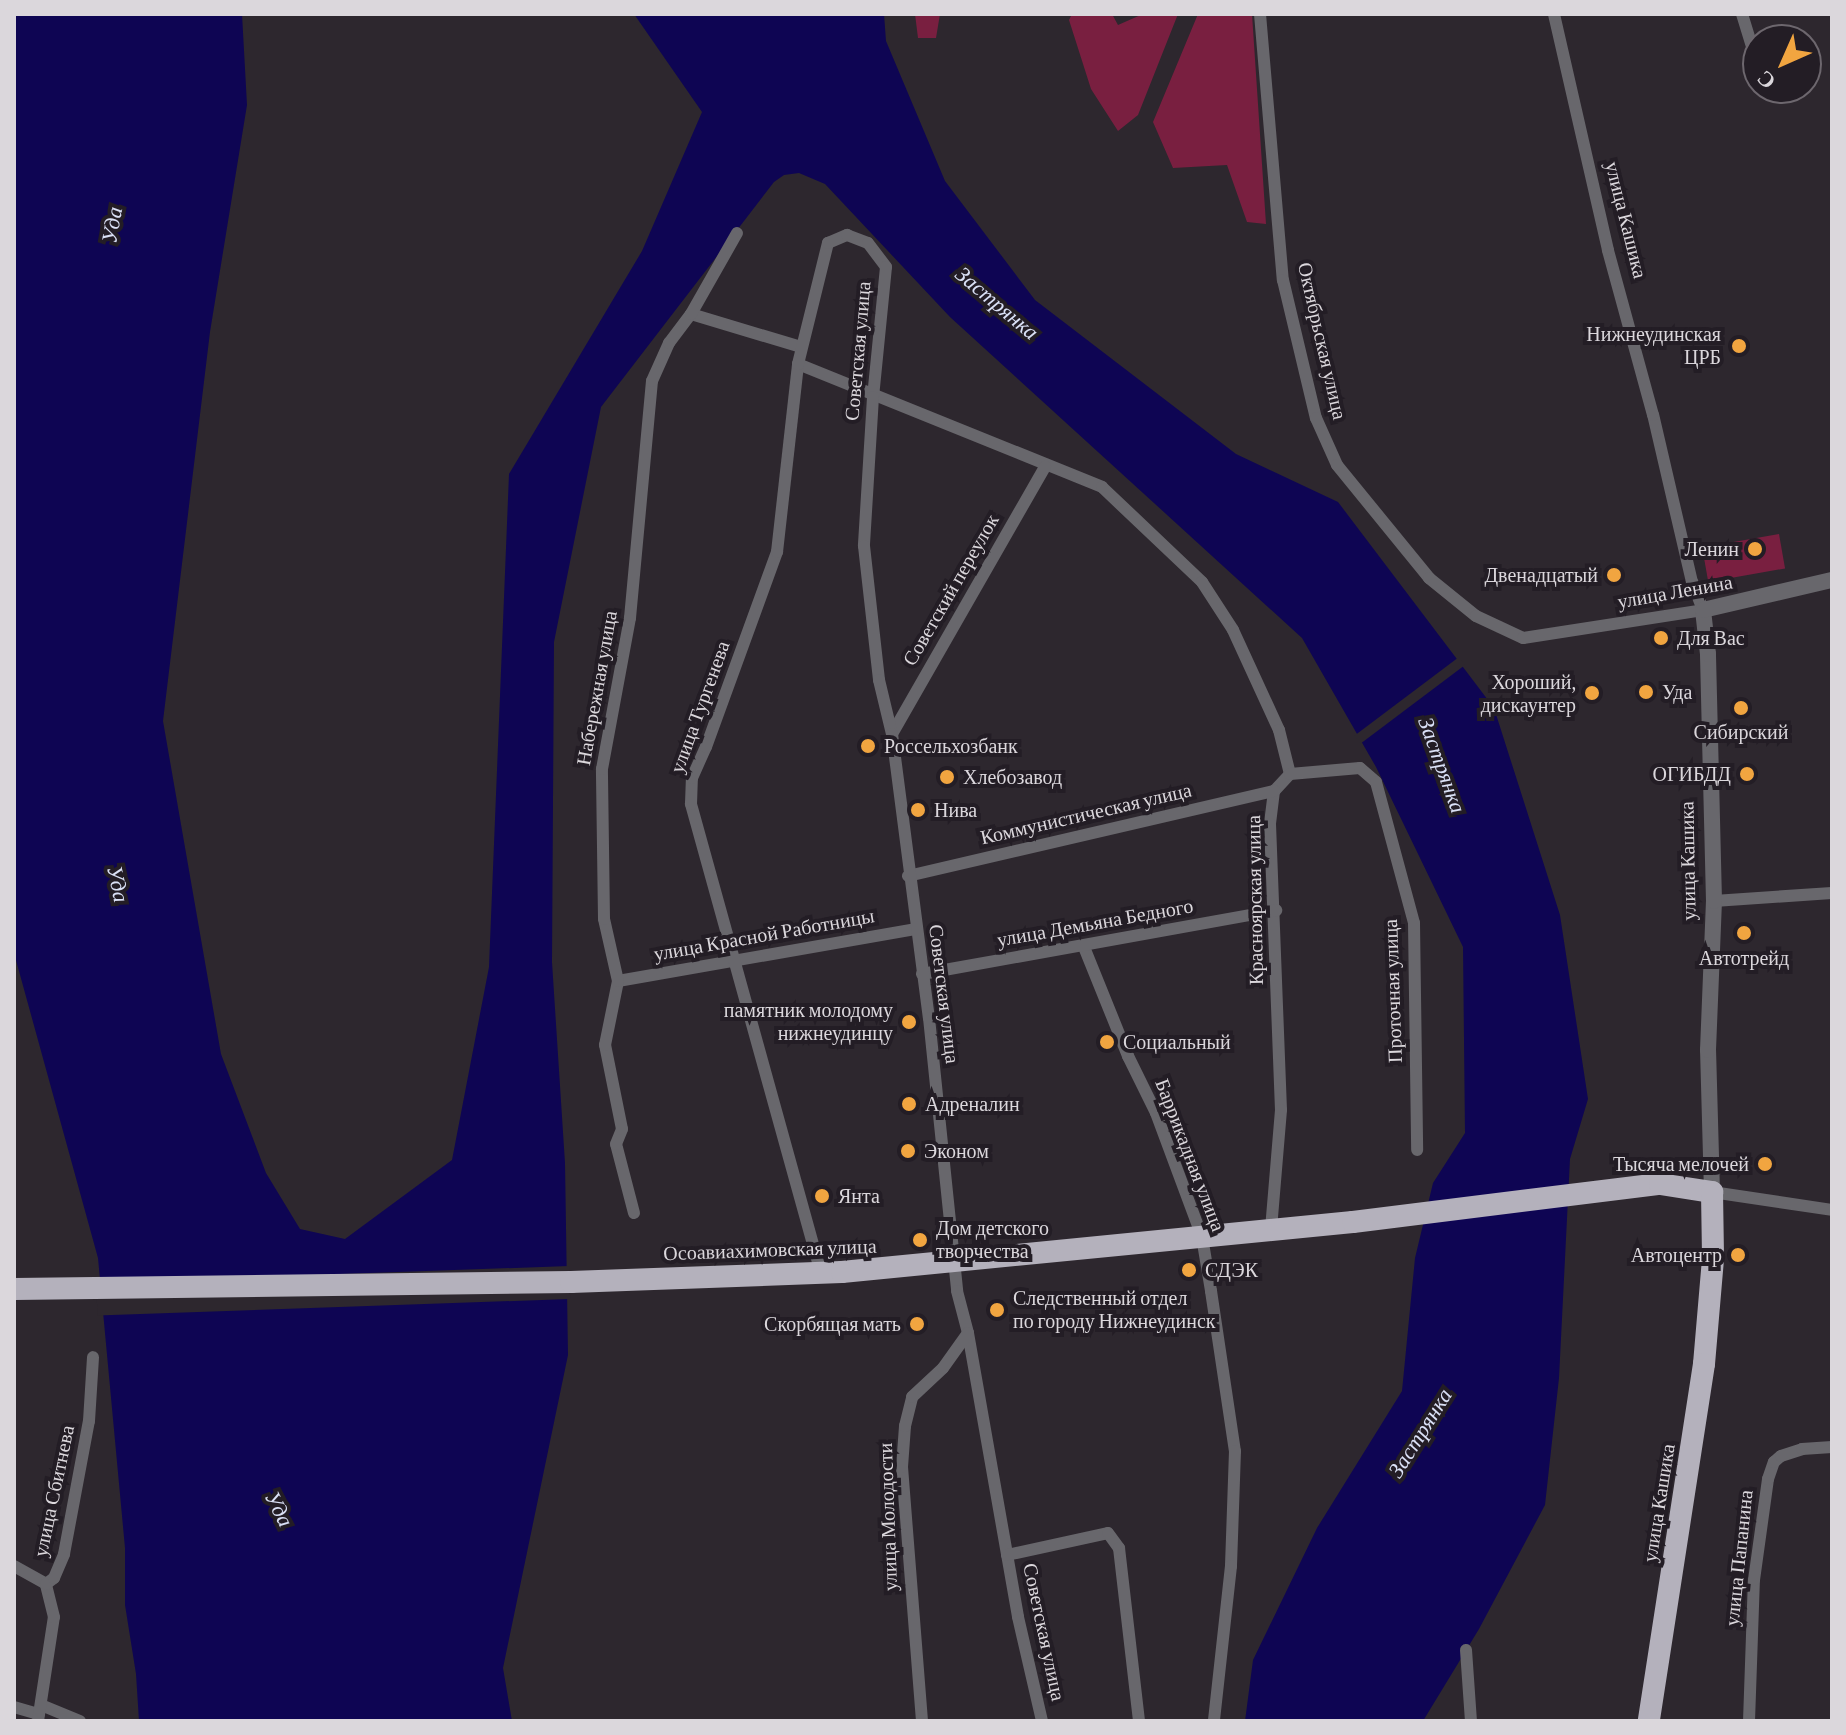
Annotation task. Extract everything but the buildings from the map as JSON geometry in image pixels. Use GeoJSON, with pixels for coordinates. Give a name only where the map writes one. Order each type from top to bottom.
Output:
{"type":"FeatureCollection","features":[{"type":"Feature","properties":{"kind":"highway","name":"Осоавиахимовская улица"},"geometry":{"type":"LineString","coordinates":[[14,1289],[571,1282],[821,1273],[954,1263],[1353,1222],[1660,1184],[1712,1192]]}},
{"type":"Feature","properties":{"kind":"highway","name":"улица Кашика"},"geometry":{"type":"LineString","coordinates":[[1649,1721],[1704,1364],[1713,1259],[1712,1192]]}},
{"type":"Feature","properties":{"kind":"street","name":"Октябрьская улица"},"geometry":{"type":"LineString","coordinates":[[1260,14],[1283,280],[1319,426],[1337,465],[1429,578],[1476,616],[1523,638]]}},
{"type":"Feature","properties":{"kind":"street","name":"улица Кашика"},"geometry":{"type":"LineString","coordinates":[[1554,14],[1608,250],[1653,415],[1692,582],[1703,610],[1708,654],[1714,901],[1708,1050],[1712,1192]]}},
{"type":"Feature","properties":{"kind":"street","name":"Набережная улица"},"geometry":{"type":"LineString","coordinates":[[634,1213],[616,1144],[622,1129],[605,1045],[618,981],[604,919],[602,769],[630,618],[652,381],[669,343],[691,314],[737,233]]}},
{"type":"Feature","properties":{"kind":"street","name":"Советская улица"},"geometry":{"type":"LineString","coordinates":[[828,243],[847,235],[868,243],[886,267],[873,397],[864,546],[879,680],[892,734],[954,1263],[1007,1555],[1042,1721]]}},
{"type":"Feature","properties":{"kind":"street","name":"улица Тургенева"},"geometry":{"type":"LineString","coordinates":[[821,1273],[691,804],[692,778],[777,552],[798,364],[828,243]]}},
{"type":"Feature","properties":{"kind":"street"},"geometry":{"type":"LineString","coordinates":[[691,314],[801,347]]}},
{"type":"Feature","properties":{"kind":"street"},"geometry":{"type":"LineString","coordinates":[[798,364],[1045,467],[1102,487],[1202,582],[1233,630],[1273,713],[1290,774]]}},
{"type":"Feature","properties":{"kind":"street","name":"Советский переулок"},"geometry":{"type":"LineString","coordinates":[[892,734],[1045,467]]}},
{"type":"Feature","properties":{"kind":"street","name":"улица Ленина"},"geometry":{"type":"LineString","coordinates":[[1523,638],[1703,610],[1832,580]]}},
{"type":"Feature","properties":{"kind":"street","name":"Проточная улица"},"geometry":{"type":"LineString","coordinates":[[1290,774],[1360,768],[1376,782],[1414,923],[1417,1150]]}},
{"type":"Feature","properties":{"kind":"street","name":"Красноярская улица"},"geometry":{"type":"LineString","coordinates":[[1271,1230],[1281,1110],[1276,910],[1270,824],[1274,791],[1290,774]]}},
{"type":"Feature","properties":{"kind":"street","name":"Коммунистическая улица"},"geometry":{"type":"LineString","coordinates":[[908,876],[1274,791]]}},
{"type":"Feature","properties":{"kind":"street"},"geometry":{"type":"LineString","coordinates":[[1714,901],[1832,893]]}},
{"type":"Feature","properties":{"kind":"street","name":"улица Демьяна Бедного"},"geometry":{"type":"LineString","coordinates":[[922,974],[1276,910]]}},
{"type":"Feature","properties":{"kind":"street","name":"улица Красной Работницы"},"geometry":{"type":"LineString","coordinates":[[618,981],[916,929]]}},
{"type":"Feature","properties":{"kind":"street","name":"Баррикадная улица"},"geometry":{"type":"LineString","coordinates":[[1084,947],[1128,1056],[1156,1113],[1202,1237],[1235,1451],[1231,1566],[1214,1721]]}},
{"type":"Feature","properties":{"kind":"street"},"geometry":{"type":"LineString","coordinates":[[1712,1192],[1832,1210]]}},
{"type":"Feature","properties":{"kind":"street","name":"улица Молодости"},"geometry":{"type":"LineString","coordinates":[[922,1721],[902,1467],[905,1426],[912,1397],[943,1368],[968,1333]]}},
{"type":"Feature","properties":{"kind":"street","name":"улица Сбитнева"},"geometry":{"type":"LineString","coordinates":[[39,1713],[54,1617],[46,1584],[54,1578],[64,1554],[89,1421],[93,1357]]}},
{"type":"Feature","properties":{"kind":"street","name":"улица Папанина"},"geometry":{"type":"LineString","coordinates":[[1749,1721],[1754,1580],[1768,1479],[1774,1462],[1781,1456],[1802,1449],[1832,1447]]}},
{"type":"Feature","properties":{"kind":"street"},"geometry":{"type":"LineString","coordinates":[[1007,1555],[1108,1533],[1119,1548],[1139,1721]]}},
{"type":"Feature","properties":{"kind":"street"},"geometry":{"type":"LineString","coordinates":[[14,1566],[46,1584]]}},
{"type":"Feature","properties":{"kind":"street"},"geometry":{"type":"LineString","coordinates":[[1466,1650],[1471,1721]]}},
{"type":"Feature","properties":{"kind":"street"},"geometry":{"type":"LineString","coordinates":[[14,1707],[80,1721]]}},
{"type":"Feature","properties":{"kind":"shaded area"},"geometry":{"type":"Polygon","coordinates":[[[915,14],[940,14],[936,38],[918,38],[915,14]]]}},
{"type":"Feature","properties":{"kind":"shaded area"},"geometry":{"type":"Polygon","coordinates":[[[1072,14],[1112,14],[1118,25],[1143,14],[1178,14],[1138,115],[1118,131],[1091,89],[1069,20],[1072,14]]]}},
{"type":"Feature","properties":{"kind":"shaded area"},"geometry":{"type":"Polygon","coordinates":[[[1198,14],[1252,14],[1266,224],[1247,222],[1227,165],[1173,168],[1153,122],[1198,14]]]}},
{"type":"Feature","properties":{"kind":"shaded area"},"geometry":{"type":"Polygon","coordinates":[[[1779,534],[1785,568],[1708,582],[1702,548],[1779,534]]]}},
{"type":"Feature","properties":{"kind":"water","name":"Застрянка"},"geometry":{"type":"Polygon","coordinates":[[[14,14],[242,14],[247,105],[210,332],[163,721],[221,1054],[266,1173],[300,1229],[345,1239],[452,1160],[489,967],[509,474],[642,251],[702,112],[634,14],[884,14],[886,41],[945,181],[1035,300],[1236,454],[1338,502],[1494,708],[1560,915],[1588,1099],[1570,1159],[1559,1378],[1545,1505],[1479,1629],[1423,1721],[1245,1721],[1253,1660],[1317,1528],[1402,1391],[1415,1258],[1433,1183],[1465,1133],[1463,947],[1376,767],[1302,638],[950,317],[825,184],[799,173],[784,175],[774,182],[601,407],[554,642],[552,962],[565,1163],[568,1355],[503,1668],[512,1721],[139,1721],[136,1674],[125,1605],[125,1548],[98,1258],[14,953],[14,14]]]}},
{"type":"Feature","properties":{"kind":"pier"},"geometry":{"type":"Polygon","coordinates":[[[1459,657],[1465,665],[1360,744],[1354,736],[1459,657]]]}},
{"type":"Feature","properties":{"kind":"pier"},"geometry":{"type":"Polygon","coordinates":[[[569,1266],[570,1299],[97,1315],[96,1283],[569,1266]]]}},
{"type":"Feature","properties":{"kind":"place","name":"Нижнеудинская ЦРБ"},"geometry":{"type":"Point","coordinates":[1739,346]}},
{"type":"Feature","properties":{"kind":"place","name":"Ленин"},"geometry":{"type":"Point","coordinates":[1755,549]}},
{"type":"Feature","properties":{"kind":"place","name":"Двенадцатый"},"geometry":{"type":"Point","coordinates":[1614,575]}},
{"type":"Feature","properties":{"kind":"place","name":"Для Вас"},"geometry":{"type":"Point","coordinates":[1661,638]}},
{"type":"Feature","properties":{"kind":"place","name":"Уда"},"geometry":{"type":"Point","coordinates":[1646,692]}},
{"type":"Feature","properties":{"kind":"place","name":"Хороший, дискаунтер"},"geometry":{"type":"Point","coordinates":[1592,693]}},
{"type":"Feature","properties":{"kind":"place","name":"Сибирский"},"geometry":{"type":"Point","coordinates":[1741,708]}},
{"type":"Feature","properties":{"kind":"place","name":"Россельхозбанк"},"geometry":{"type":"Point","coordinates":[868,746]}},
{"type":"Feature","properties":{"kind":"place","name":"ОГИБДД"},"geometry":{"type":"Point","coordinates":[1747,774]}},
{"type":"Feature","properties":{"kind":"place","name":"Хлебозавод"},"geometry":{"type":"Point","coordinates":[947,777]}},
{"type":"Feature","properties":{"kind":"place","name":"Нива"},"geometry":{"type":"Point","coordinates":[918,810]}},
{"type":"Feature","properties":{"kind":"place","name":"Автотрейд"},"geometry":{"type":"Point","coordinates":[1744,933]}},
{"type":"Feature","properties":{"kind":"place","name":"памятник молодому нижнеудинцу"},"geometry":{"type":"Point","coordinates":[909,1022]}},
{"type":"Feature","properties":{"kind":"place","name":"Социальный"},"geometry":{"type":"Point","coordinates":[1107,1042]}},
{"type":"Feature","properties":{"kind":"place","name":"Адреналин"},"geometry":{"type":"Point","coordinates":[909,1104]}},
{"type":"Feature","properties":{"kind":"place","name":"Эконом"},"geometry":{"type":"Point","coordinates":[908,1151]}},
{"type":"Feature","properties":{"kind":"place","name":"Тысяча мелочей"},"geometry":{"type":"Point","coordinates":[1765,1164]}},
{"type":"Feature","properties":{"kind":"place","name":"Янта"},"geometry":{"type":"Point","coordinates":[822,1196]}},
{"type":"Feature","properties":{"kind":"place","name":"Дом детского творчества"},"geometry":{"type":"Point","coordinates":[920,1240]}},
{"type":"Feature","properties":{"kind":"place","name":"Автоцентр"},"geometry":{"type":"Point","coordinates":[1738,1255]}},
{"type":"Feature","properties":{"kind":"place","name":"СДЭК"},"geometry":{"type":"Point","coordinates":[1189,1270]}},
{"type":"Feature","properties":{"kind":"place","name":"Следственный отдел по городу Нижнеудинск"},"geometry":{"type":"Point","coordinates":[997,1310]}},
{"type":"Feature","properties":{"kind":"place","name":"Скорбящая мать"},"geometry":{"type":"Point","coordinates":[917,1324]}}]}
